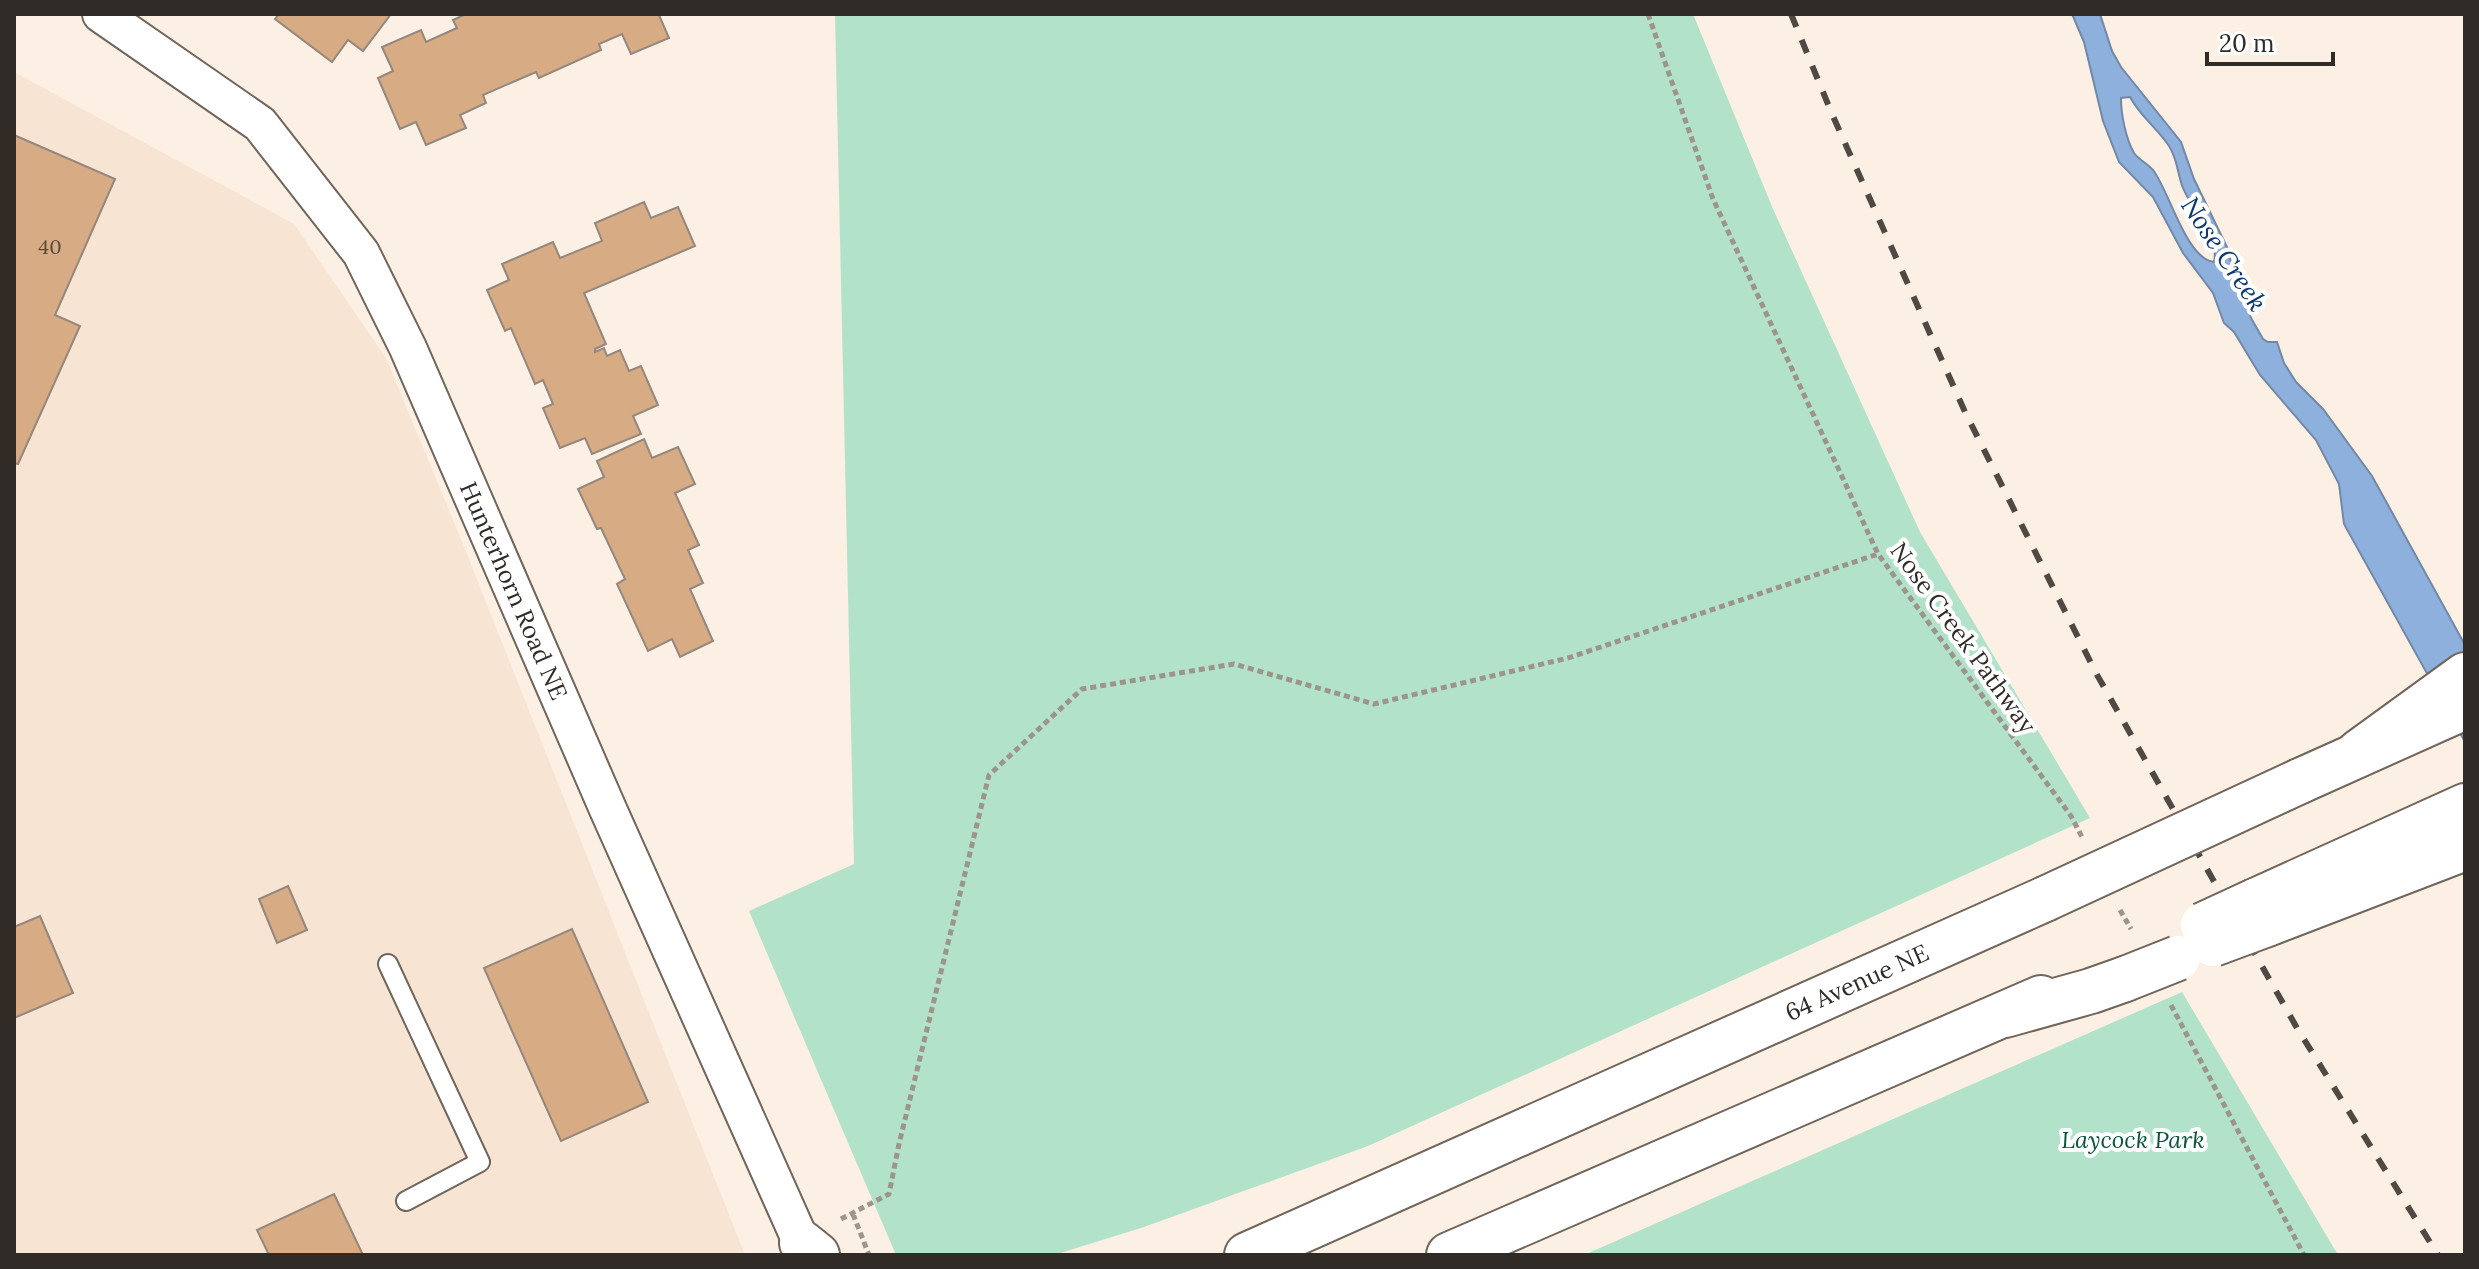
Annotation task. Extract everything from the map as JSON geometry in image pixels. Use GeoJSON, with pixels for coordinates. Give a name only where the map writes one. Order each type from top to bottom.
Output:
{"type":"FeatureCollection","features":[{"type":"Feature","properties":{"kind":"main road"},"geometry":{"type":"LineString","coordinates":[[2359,752],[2465,675]]}},
{"type":"Feature","properties":{"kind":"main road","name":"64 Avenue NE"},"geometry":{"type":"LineString","coordinates":[[1247,1255],[2045,899],[2359,752],[2465,707]]}},
{"type":"Feature","properties":{"kind":"main road"},"geometry":{"type":"LineString","coordinates":[[1449,1255],[2005,1015],[2091,991],[2261,912],[2465,806]]}},
{"type":"Feature","properties":{"kind":"main road"},"geometry":{"type":"LineString","coordinates":[[2261,912],[2465,848]]}},
{"type":"Feature","properties":{"kind":"street","name":"Hunterhorn Road NE"},"geometry":{"type":"LineString","coordinates":[[101,14],[260,124],[361,253],[408,348],[607,807],[807,1248]]}},
{"type":"Feature","properties":{"kind":"lane"},"geometry":{"type":"LineString","coordinates":[[388,964],[480,1162],[406,1201]]}},
{"type":"Feature","properties":{"kind":"path","name":"Nose Creek Pathway"},"geometry":{"type":"LineString","coordinates":[[1648,14],[1713,199],[1878,554],[2071,816],[2085,844]]}},
{"type":"Feature","properties":{"kind":"path"},"geometry":{"type":"LineString","coordinates":[[807,1248],[853,1214],[889,1194],[989,775],[1082,689],[1234,664],[1374,704],[1568,658],[1878,554]]}},
{"type":"Feature","properties":{"kind":"path"},"geometry":{"type":"LineString","coordinates":[[2114,898],[2163,955],[2304,1255]]}},
{"type":"Feature","properties":{"kind":"path"},"geometry":{"type":"LineString","coordinates":[[853,1214],[869,1255]]}},
{"type":"Feature","properties":{"kind":"shaded area"},"geometry":{"type":"Polygon","coordinates":[[[14,72],[294,224],[386,358],[745,1255],[14,1255],[14,72]]]}},
{"type":"Feature","properties":{"kind":"green space"},"geometry":{"type":"Polygon","coordinates":[[[835,14],[1693,14],[1773,209],[1920,532],[2090,818],[1368,1146],[1144,1227],[1054,1255],[896,1255],[749,911],[854,864],[835,14]]]}},
{"type":"Feature","properties":{"kind":"green space","name":"Laycock Park"},"geometry":{"type":"Polygon","coordinates":[[[2182,992],[2338,1255],[1584,1255],[2182,992]]]}},
{"type":"Feature","properties":{"kind":"water","name":"Nose Creek"},"geometry":{"type":"Polygon","coordinates":[[[2072,14],[2100,14],[2112,51],[2121,67],[2181,142],[2194,179],[2227,247],[2251,318],[2263,339],[2277,342],[2284,363],[2296,382],[2323,409],[2372,476],[2465,645],[2465,742],[2344,524],[2339,484],[2316,440],[2260,375],[2234,332],[2224,323],[2213,293],[2183,253],[2153,197],[2119,162],[2103,121],[2084,42],[2072,14]],[[2130,97],[2121,98],[2124,127],[2134,153],[2153,170],[2195,249],[2214,262],[2213,242],[2187,197],[2172,151],[2130,97]]]}},
{"type":"Feature","properties":{"kind":"building"},"geometry":{"type":"Polygon","coordinates":[[[279,14],[391,14],[363,51],[348,40],[332,62],[275,19],[279,14]]]}},
{"type":"Feature","properties":{"kind":"building"},"geometry":{"type":"Polygon","coordinates":[[[466,14],[662,14],[659,15],[669,38],[631,54],[622,34],[599,44],[601,50],[539,78],[536,72],[483,95],[486,103],[460,115],[466,128],[426,145],[416,122],[400,129],[378,78],[393,71],[382,47],[421,30],[426,42],[457,28],[453,20],[466,14]]]}},
{"type":"Feature","properties":{"kind":"building"},"geometry":{"type":"Polygon","coordinates":[[[14,135],[115,179],[55,315],[80,326],[18,464],[14,463],[14,135]]]}},
{"type":"Feature","properties":{"kind":"building"},"geometry":{"type":"Polygon","coordinates":[[[644,202],[651,218],[678,207],[695,246],[584,293],[606,344],[595,349],[595,352],[604,348],[607,356],[620,350],[629,371],[641,366],[658,405],[633,416],[641,434],[592,454],[585,438],[560,448],[543,408],[553,404],[543,380],[535,384],[511,328],[505,331],[487,290],[509,280],[502,264],[553,242],[560,258],[602,241],[595,223],[644,202]]]}},
{"type":"Feature","properties":{"kind":"building"},"geometry":{"type":"Polygon","coordinates":[[[644,439],[652,458],[678,447],[695,484],[675,493],[699,545],[688,550],[703,583],[690,589],[713,641],[680,657],[672,639],[648,651],[617,584],[625,579],[578,489],[604,477],[597,461],[644,439]]]}},
{"type":"Feature","properties":{"kind":"building"},"geometry":{"type":"Polygon","coordinates":[[[288,886],[307,930],[277,943],[259,899],[288,886]]]}},
{"type":"Feature","properties":{"kind":"building"},"geometry":{"type":"Polygon","coordinates":[[[40,916],[73,993],[14,1018],[14,927],[40,916]]]}},
{"type":"Feature","properties":{"kind":"building"},"geometry":{"type":"Polygon","coordinates":[[[572,929],[648,1102],[561,1141],[484,968],[572,929]]]}},
{"type":"Feature","properties":{"kind":"building"},"geometry":{"type":"Polygon","coordinates":[[[334,1194],[363,1255],[269,1255],[257,1230],[334,1194]]]}},
{"type":"Feature","properties":{"kind":"railway"},"geometry":{"type":"LineString","coordinates":[[1791,14],[1832,114],[1965,412],[2096,673],[2297,1028],[2438,1255]]}}]}
